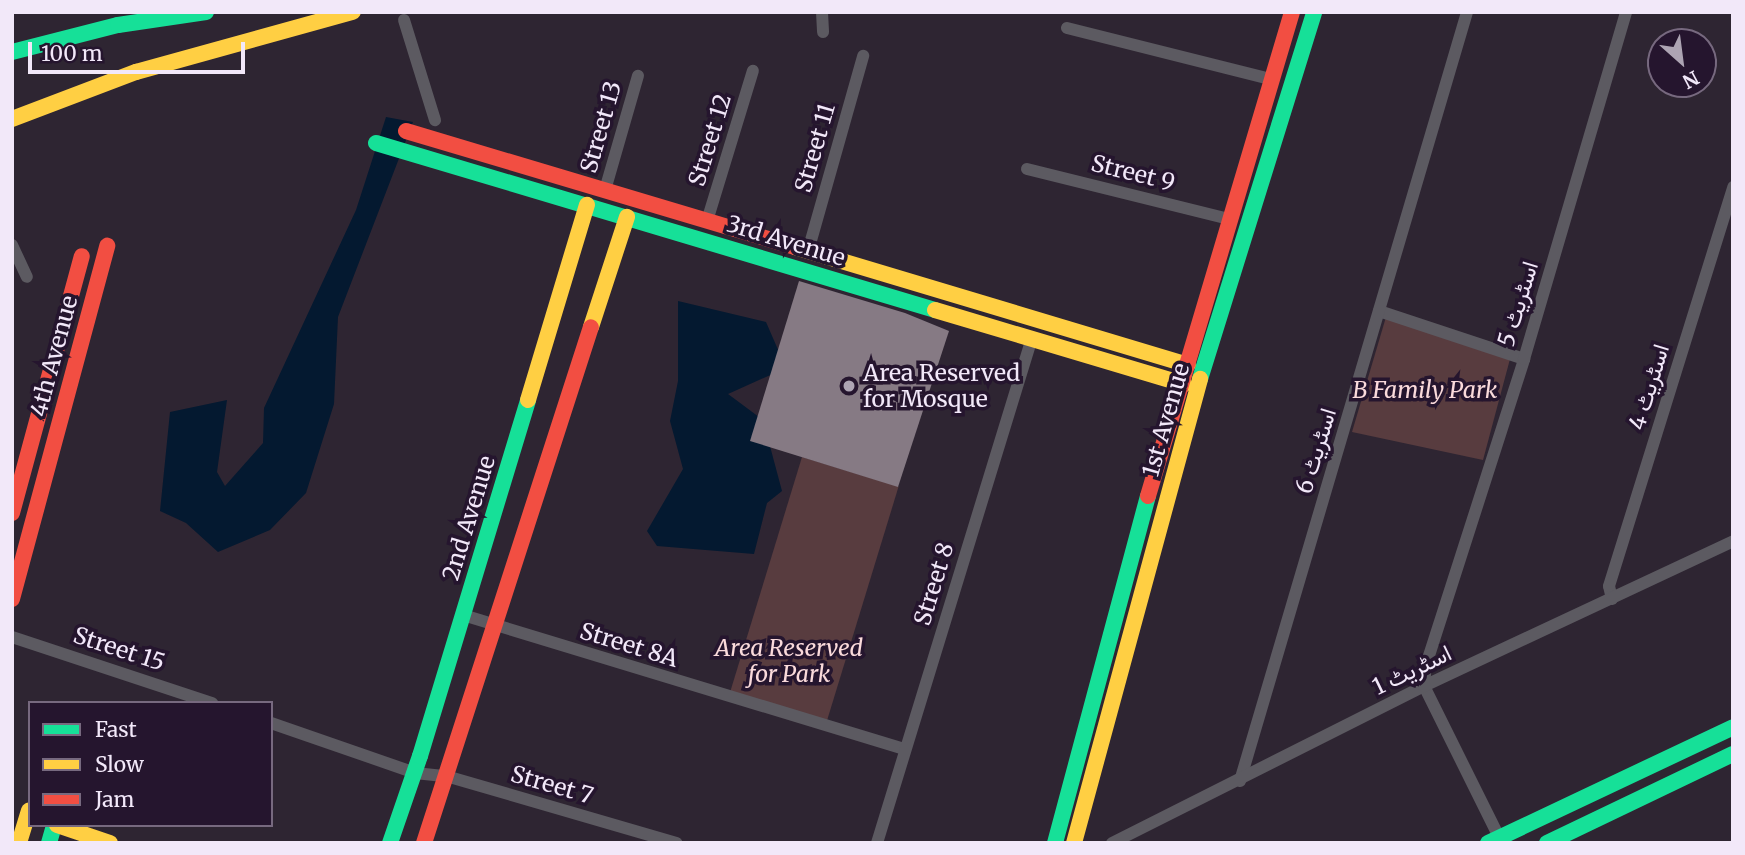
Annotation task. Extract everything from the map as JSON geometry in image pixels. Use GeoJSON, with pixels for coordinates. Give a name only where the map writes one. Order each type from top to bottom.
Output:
{"type":"FeatureCollection","features":[{"type":"Feature","properties":{"kind":"main road"},"geometry":{"type":"LineString","coordinates":[[12,52],[118,25],[205,12]]}},
{"type":"Feature","properties":{"kind":"main road"},"geometry":{"type":"LineString","coordinates":[[12,119],[136,72],[353,12]]}},
{"type":"Feature","properties":{"kind":"main road"},"geometry":{"type":"LineString","coordinates":[[1055,843],[1151,484],[1184,384],[1229,219],[1292,12]]}},
{"type":"Feature","properties":{"kind":"main road","name":"1st Avenue"},"geometry":{"type":"LineString","coordinates":[[1074,843],[1199,383],[1314,12]]}},
{"type":"Feature","properties":{"kind":"main road","name":"3rd Avenue"},"geometry":{"type":"LineString","coordinates":[[406,131],[1188,365]]}},
{"type":"Feature","properties":{"kind":"main road","name":"3rd Avenue"},"geometry":{"type":"LineString","coordinates":[[376,143],[1184,384]]}},
{"type":"Feature","properties":{"kind":"main road","name":"2nd Avenue"},"geometry":{"type":"LineString","coordinates":[[390,843],[415,773],[587,205]]}},
{"type":"Feature","properties":{"kind":"main road"},"geometry":{"type":"LineString","coordinates":[[424,843],[627,217]]}},
{"type":"Feature","properties":{"kind":"main road","name":"4th Avenue"},"geometry":{"type":"LineString","coordinates":[[12,598],[107,246]]}},
{"type":"Feature","properties":{"kind":"main road","name":"4th Avenue"},"geometry":{"type":"LineString","coordinates":[[12,513],[82,256]]}},
{"type":"Feature","properties":{"kind":"main road"},"geometry":{"type":"LineString","coordinates":[[1493,840],[1733,727]]}},
{"type":"Feature","properties":{"kind":"main road"},"geometry":{"type":"LineString","coordinates":[[1547,843],[1733,754]]}},
{"type":"Feature","properties":{"kind":"main road"},"geometry":{"type":"LineString","coordinates":[[19,841],[28,813]]}},
{"type":"Feature","properties":{"kind":"main road"},"geometry":{"type":"LineString","coordinates":[[61,827],[110,843]]}},
{"type":"Feature","properties":{"kind":"street"},"geometry":{"type":"LineString","coordinates":[[822,12],[823,32]]}},
{"type":"Feature","properties":{"kind":"street","name":"اسٹریٹ 6"},"geometry":{"type":"LineString","coordinates":[[1240,780],[1467,12]]}},
{"type":"Feature","properties":{"kind":"street","name":"اسٹریٹ 5"},"geometry":{"type":"LineString","coordinates":[[1424,686],[1426,666],[1524,359],[1626,12]]}},
{"type":"Feature","properties":{"kind":"street"},"geometry":{"type":"LineString","coordinates":[[404,20],[435,120]]}},
{"type":"Feature","properties":{"kind":"street"},"geometry":{"type":"LineString","coordinates":[[1067,28],[1270,79]]}},
{"type":"Feature","properties":{"kind":"street","name":"Street 11"},"geometry":{"type":"LineString","coordinates":[[808,251],[863,56]]}},
{"type":"Feature","properties":{"kind":"street","name":"Street 12"},"geometry":{"type":"LineString","coordinates":[[707,221],[753,71]]}},
{"type":"Feature","properties":{"kind":"street","name":"Street 13"},"geometry":{"type":"LineString","coordinates":[[606,190],[638,76]]}},
{"type":"Feature","properties":{"kind":"street","name":"Street 9"},"geometry":{"type":"LineString","coordinates":[[1027,169],[1229,219]]}},
{"type":"Feature","properties":{"kind":"street","name":"اسٹریٹ 4"},"geometry":{"type":"LineString","coordinates":[[1612,599],[1609,586],[1733,187]]}},
{"type":"Feature","properties":{"kind":"street"},"geometry":{"type":"LineString","coordinates":[[12,245],[27,277]]}},
{"type":"Feature","properties":{"kind":"street"},"geometry":{"type":"LineString","coordinates":[[1379,311],[1524,359]]}},
{"type":"Feature","properties":{"kind":"street","name":"Street 8"},"geometry":{"type":"LineString","coordinates":[[877,843],[1032,338]]}},
{"type":"Feature","properties":{"kind":"street","name":"اسٹریٹ 1"},"geometry":{"type":"LineString","coordinates":[[1112,843],[1424,686],[1733,541]]}},
{"type":"Feature","properties":{"kind":"street","name":"Street 8A"},"geometry":{"type":"LineString","coordinates":[[463,615],[494,627],[905,749]]}},
{"type":"Feature","properties":{"kind":"street","name":"Street 15"},"geometry":{"type":"LineString","coordinates":[[12,637],[206,701]]}},
{"type":"Feature","properties":{"kind":"street"},"geometry":{"type":"LineString","coordinates":[[1424,686],[1493,840]]}},
{"type":"Feature","properties":{"kind":"street"},"geometry":{"type":"LineString","coordinates":[[273,724],[415,773]]}},
{"type":"Feature","properties":{"kind":"street","name":"Street 7"},"geometry":{"type":"LineString","coordinates":[[415,773],[446,776],[676,843]]}},
{"type":"Feature","properties":{"kind":"green space","name":"B Family Park"},"geometry":{"type":"Polygon","coordinates":[[[1386,317],[1510,359],[1483,460],[1352,432],[1386,317]]]}},
{"type":"Feature","properties":{"kind":"green space","name":"Area Reserved for Park"},"geometry":{"type":"Polygon","coordinates":[[[802,457],[899,487],[825,726],[729,696],[802,457]]]}},
{"type":"Feature","properties":{"kind":"water"},"geometry":{"type":"Polygon","coordinates":[[[386,117],[413,122],[338,317],[334,404],[306,493],[270,530],[218,552],[186,523],[160,511],[170,412],[227,400],[217,472],[225,486],[263,443],[264,408],[356,210],[386,117]]]}},
{"type":"Feature","properties":{"kind":"water"},"geometry":{"type":"Polygon","coordinates":[[[678,301],[766,322],[786,368],[728,394],[763,420],[782,491],[767,503],[754,554],[657,546],[647,531],[683,469],[670,421],[678,381],[678,301]]]}},
{"type":"Feature","properties":{"kind":"building","name":"Area Reserved for Mosque"},"geometry":{"type":"Polygon","coordinates":[[[799,281],[905,313],[949,331],[898,487],[750,441],[799,281]]]}},
{"type":"Feature","properties":{"kind":"traffic: fast"},"geometry":{"type":"LineString","coordinates":[[12,52],[118,25],[206,12]]}},
{"type":"Feature","properties":{"kind":"traffic: fast"},"geometry":{"type":"LineString","coordinates":[[1200,379],[1314,12]]}},
{"type":"Feature","properties":{"kind":"traffic: fast"},"geometry":{"type":"LineString","coordinates":[[376,143],[935,310]]}},
{"type":"Feature","properties":{"kind":"traffic: fast"},"geometry":{"type":"LineString","coordinates":[[390,843],[420,756],[528,400]]}},
{"type":"Feature","properties":{"kind":"traffic: fast"},"geometry":{"type":"LineString","coordinates":[[1055,843],[1148,496]]}},
{"type":"Feature","properties":{"kind":"traffic: fast"},"geometry":{"type":"LineString","coordinates":[[1488,843],[1733,727]]}},
{"type":"Feature","properties":{"kind":"traffic: fast"},"geometry":{"type":"LineString","coordinates":[[1547,843],[1733,754]]}},
{"type":"Feature","properties":{"kind":"traffic: fast"},"geometry":{"type":"LineString","coordinates":[[49,843],[53,827]]}},
{"type":"Feature","properties":{"kind":"traffic: slow"},"geometry":{"type":"LineString","coordinates":[[12,119],[136,72],[353,12]]}},
{"type":"Feature","properties":{"kind":"traffic: slow"},"geometry":{"type":"LineString","coordinates":[[528,400],[587,205]]}},
{"type":"Feature","properties":{"kind":"traffic: slow"},"geometry":{"type":"LineString","coordinates":[[591,327],[627,217]]}},
{"type":"Feature","properties":{"kind":"traffic: slow"},"geometry":{"type":"LineString","coordinates":[[795,247],[1188,365]]}},
{"type":"Feature","properties":{"kind":"traffic: slow"},"geometry":{"type":"LineString","coordinates":[[935,310],[1184,384]]}},
{"type":"Feature","properties":{"kind":"traffic: slow"},"geometry":{"type":"LineString","coordinates":[[1074,843],[1200,379]]}},
{"type":"Feature","properties":{"kind":"traffic: slow"},"geometry":{"type":"LineString","coordinates":[[19,843],[28,813]]}},
{"type":"Feature","properties":{"kind":"traffic: slow"},"geometry":{"type":"LineString","coordinates":[[63,827],[110,843]]}},
{"type":"Feature","properties":{"kind":"traffic: jam"},"geometry":{"type":"LineString","coordinates":[[1148,496],[1292,12]]}},
{"type":"Feature","properties":{"kind":"traffic: jam"},"geometry":{"type":"LineString","coordinates":[[406,131],[795,247]]}},
{"type":"Feature","properties":{"kind":"traffic: jam"},"geometry":{"type":"LineString","coordinates":[[12,599],[107,246]]}},
{"type":"Feature","properties":{"kind":"traffic: jam"},"geometry":{"type":"LineString","coordinates":[[12,513],[82,256]]}},
{"type":"Feature","properties":{"kind":"traffic: jam"},"geometry":{"type":"LineString","coordinates":[[424,843],[591,327]]}},
{"type":"Feature","properties":{"kind":"place","name":"Area Reserved for Mosque"},"geometry":{"type":"Point","coordinates":[849,386]}}]}
